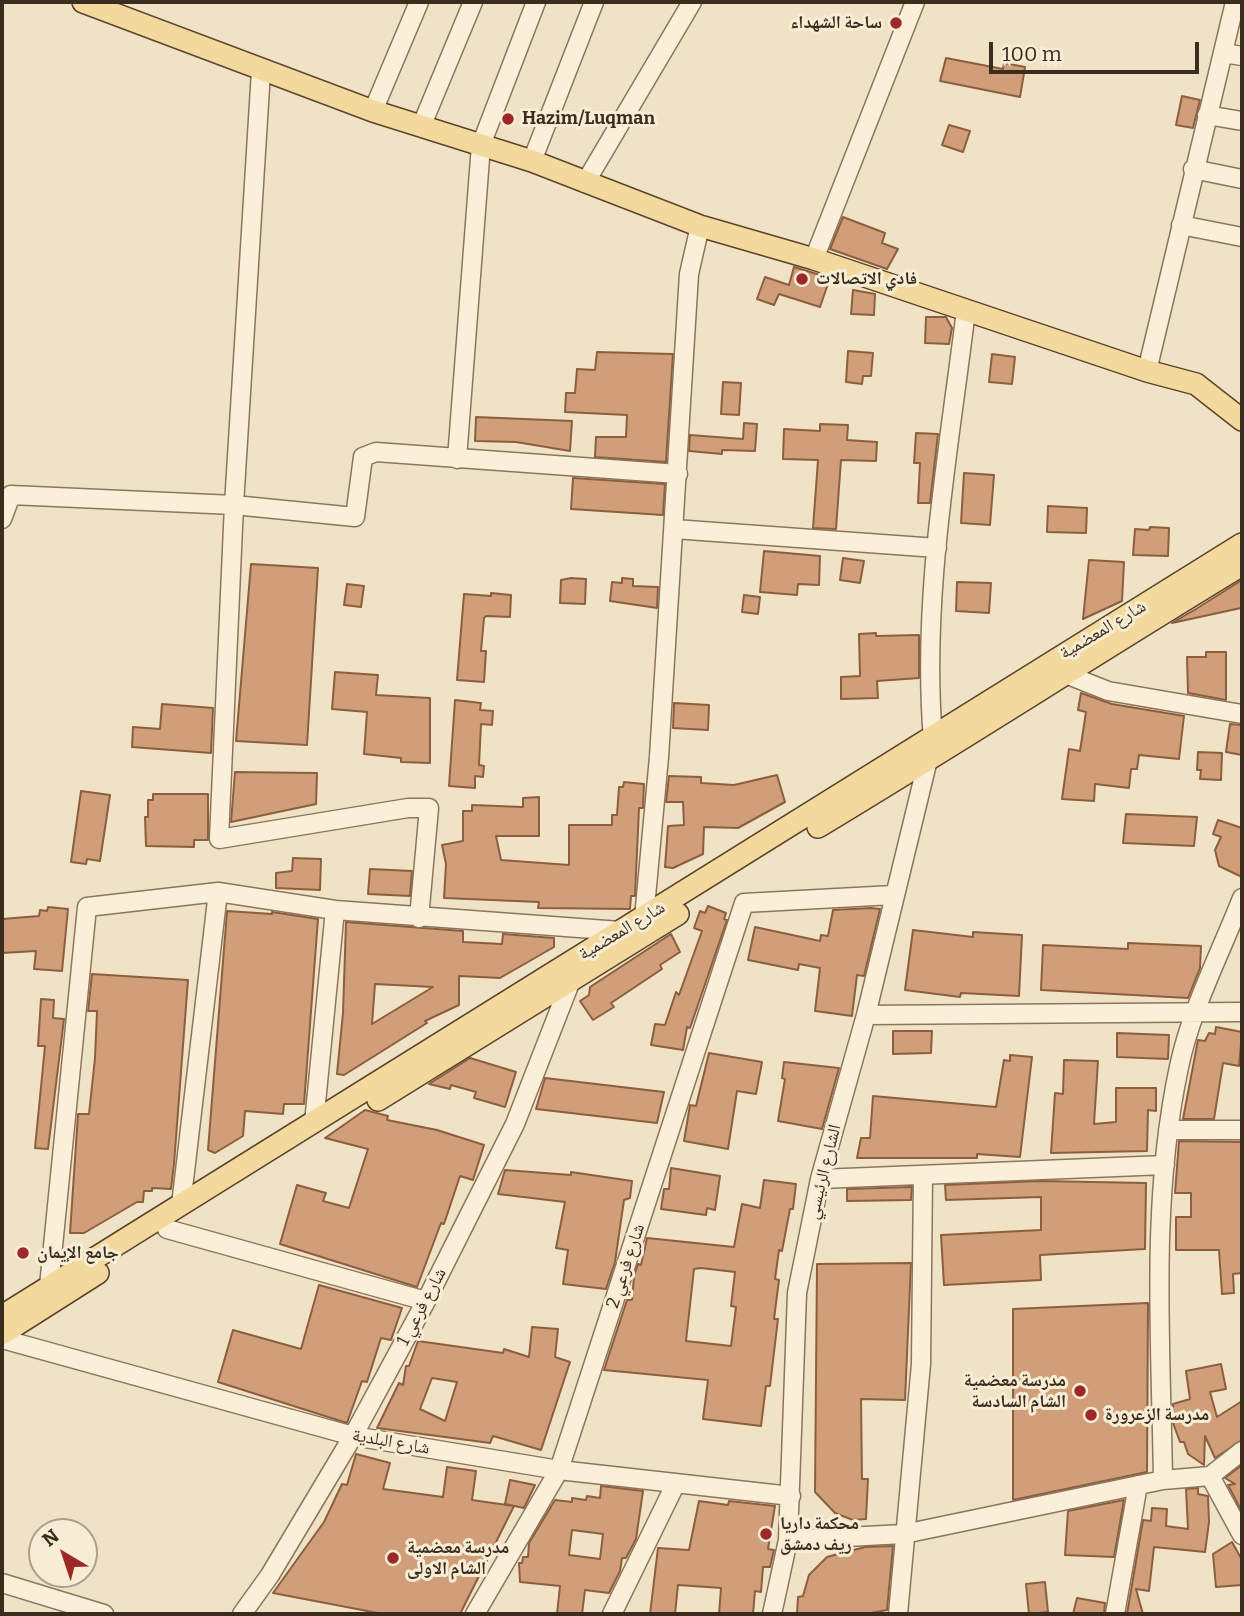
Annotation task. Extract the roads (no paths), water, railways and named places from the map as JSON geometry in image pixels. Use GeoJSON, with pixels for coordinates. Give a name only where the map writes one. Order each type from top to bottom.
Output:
{"type":"FeatureCollection","features":[{"type":"Feature","properties":{"kind":"main road"},"geometry":{"type":"LineString","coordinates":[[83,2],[261,71],[421,127],[532,161],[700,226],[814,259],[1147,371],[1196,384],[1242,420]]}},
{"type":"Feature","properties":{"kind":"main road","name":"شارع المعضمية"},"geometry":{"type":"LineString","coordinates":[[2,1336],[167,1229],[925,762],[1034,682],[1242,544]]}},
{"type":"Feature","properties":{"kind":"main road","name":"شارع المعضمية"},"geometry":{"type":"LineString","coordinates":[[2,1316],[933,739],[1034,682],[1063,673],[1242,565]]}},
{"type":"Feature","properties":{"kind":"street"},"geometry":{"type":"LineString","coordinates":[[373,111],[418,2]]}},
{"type":"Feature","properties":{"kind":"street"},"geometry":{"type":"LineString","coordinates":[[421,127],[472,2]]}},
{"type":"Feature","properties":{"kind":"street"},"geometry":{"type":"LineString","coordinates":[[457,459],[481,145],[536,2]]}},
{"type":"Feature","properties":{"kind":"street"},"geometry":{"type":"LineString","coordinates":[[532,161],[594,2]]}},
{"type":"Feature","properties":{"kind":"street"},"geometry":{"type":"LineString","coordinates":[[585,183],[692,2]]}},
{"type":"Feature","properties":{"kind":"street"},"geometry":{"type":"LineString","coordinates":[[814,259],[915,2]]}},
{"type":"Feature","properties":{"kind":"street"},"geometry":{"type":"LineString","coordinates":[[1147,371],[1193,169],[1223,53],[1236,25],[1235,2]]}},
{"type":"Feature","properties":{"kind":"street"},"geometry":{"type":"LineString","coordinates":[[1223,53],[1242,57]]}},
{"type":"Feature","properties":{"kind":"street"},"geometry":{"type":"LineString","coordinates":[[261,71],[234,505],[219,839],[408,808],[429,808],[419,918]]}},
{"type":"Feature","properties":{"kind":"street"},"geometry":{"type":"LineString","coordinates":[[1207,115],[1242,121]]}},
{"type":"Feature","properties":{"kind":"street"},"geometry":{"type":"LineString","coordinates":[[1193,169],[1242,179]]}},
{"type":"Feature","properties":{"kind":"street"},"geometry":{"type":"LineString","coordinates":[[1181,225],[1242,237]]}},
{"type":"Feature","properties":{"kind":"street"},"geometry":{"type":"LineString","coordinates":[[644,918],[659,757],[689,274],[700,226]]}},
{"type":"Feature","properties":{"kind":"street"},"geometry":{"type":"LineString","coordinates":[[933,739],[930,697],[937,548],[966,310]]}},
{"type":"Feature","properties":{"kind":"street"},"geometry":{"type":"LineString","coordinates":[[2,519],[10,495],[234,505],[355,517],[363,457],[376,452],[678,474]]}},
{"type":"Feature","properties":{"kind":"street"},"geometry":{"type":"LineString","coordinates":[[674,529],[937,548]]}},
{"type":"Feature","properties":{"kind":"street"},"geometry":{"type":"LineString","coordinates":[[1063,673],[1108,691],[1242,714]]}},
{"type":"Feature","properties":{"kind":"street","name":"الشارع الرئيسي"},"geometry":{"type":"LineString","coordinates":[[772,1614],[788,1540],[797,1293],[820,1179],[866,1015],[925,762],[933,739]]}},
{"type":"Feature","properties":{"kind":"street"},"geometry":{"type":"LineString","coordinates":[[49,1286],[87,907],[218,892],[335,911],[620,931]]}},
{"type":"Feature","properties":{"kind":"street"},"geometry":{"type":"LineString","coordinates":[[181,1205],[218,892]]}},
{"type":"Feature","properties":{"kind":"street","name":"شارع فرعي 2"},"geometry":{"type":"LineString","coordinates":[[475,1614],[559,1470],[744,903],[893,895]]}},
{"type":"Feature","properties":{"kind":"street"},"geometry":{"type":"LineString","coordinates":[[1163,1480],[1160,1203],[1168,1130],[1180,1064],[1242,898]]}},
{"type":"Feature","properties":{"kind":"street"},"geometry":{"type":"LineString","coordinates":[[314,1123],[335,911]]}},
{"type":"Feature","properties":{"kind":"street","name":"شارع فرعي 1"},"geometry":{"type":"LineString","coordinates":[[242,1614],[270,1575],[353,1436],[426,1301],[515,1124],[570,983]]}},
{"type":"Feature","properties":{"kind":"street"},"geometry":{"type":"LineString","coordinates":[[866,1015],[1198,1010],[1242,1012]]}},
{"type":"Feature","properties":{"kind":"street"},"geometry":{"type":"LineString","coordinates":[[1168,1130],[1242,1130]]}},
{"type":"Feature","properties":{"kind":"street"},"geometry":{"type":"LineString","coordinates":[[820,1179],[1165,1165]]}},
{"type":"Feature","properties":{"kind":"street"},"geometry":{"type":"LineString","coordinates":[[898,1614],[921,1364],[923,1175]]}},
{"type":"Feature","properties":{"kind":"street"},"geometry":{"type":"LineString","coordinates":[[167,1229],[426,1301]]}},
{"type":"Feature","properties":{"kind":"street","name":"شارع البلدية"},"geometry":{"type":"LineString","coordinates":[[2,1336],[353,1436],[559,1470],[791,1496]]}},
{"type":"Feature","properties":{"kind":"street"},"geometry":{"type":"LineString","coordinates":[[788,1540],[904,1534],[1163,1480],[1210,1475],[1242,1451]]}},
{"type":"Feature","properties":{"kind":"street"},"geometry":{"type":"LineString","coordinates":[[1210,1475],[1242,1535]]}},
{"type":"Feature","properties":{"kind":"street"},"geometry":{"type":"LineString","coordinates":[[612,1614],[676,1483]]}},
{"type":"Feature","properties":{"kind":"street"},"geometry":{"type":"LineString","coordinates":[[1115,1614],[1138,1485]]}},
{"type":"Feature","properties":{"kind":"street"},"geometry":{"type":"LineString","coordinates":[[2,1583],[104,1614]]}},
{"type":"Feature","properties":{"kind":"place","name":"ساحة الشهداء"},"geometry":{"type":"Point","coordinates":[896,23]}},
{"type":"Feature","properties":{"kind":"place","name":"Hazim/Luqman"},"geometry":{"type":"Point","coordinates":[508,119]}},
{"type":"Feature","properties":{"kind":"place","name":"فادي الاتصالات"},"geometry":{"type":"Point","coordinates":[802,279]}},
{"type":"Feature","properties":{"kind":"place","name":"جامع الإيمان"},"geometry":{"type":"Point","coordinates":[23,1253]}},
{"type":"Feature","properties":{"kind":"place","name":"مدرسة معضمية الشام السادسة"},"geometry":{"type":"Point","coordinates":[1080,1391]}},
{"type":"Feature","properties":{"kind":"place","name":"مدرسة الزعرورة"},"geometry":{"type":"Point","coordinates":[1091,1415]}},
{"type":"Feature","properties":{"kind":"place","name":"محكمة داريا ريف دمشق"},"geometry":{"type":"Point","coordinates":[766,1534]}},
{"type":"Feature","properties":{"kind":"place","name":"مدرسة معضمية الشام الاولى"},"geometry":{"type":"Point","coordinates":[393,1558]}}]}
